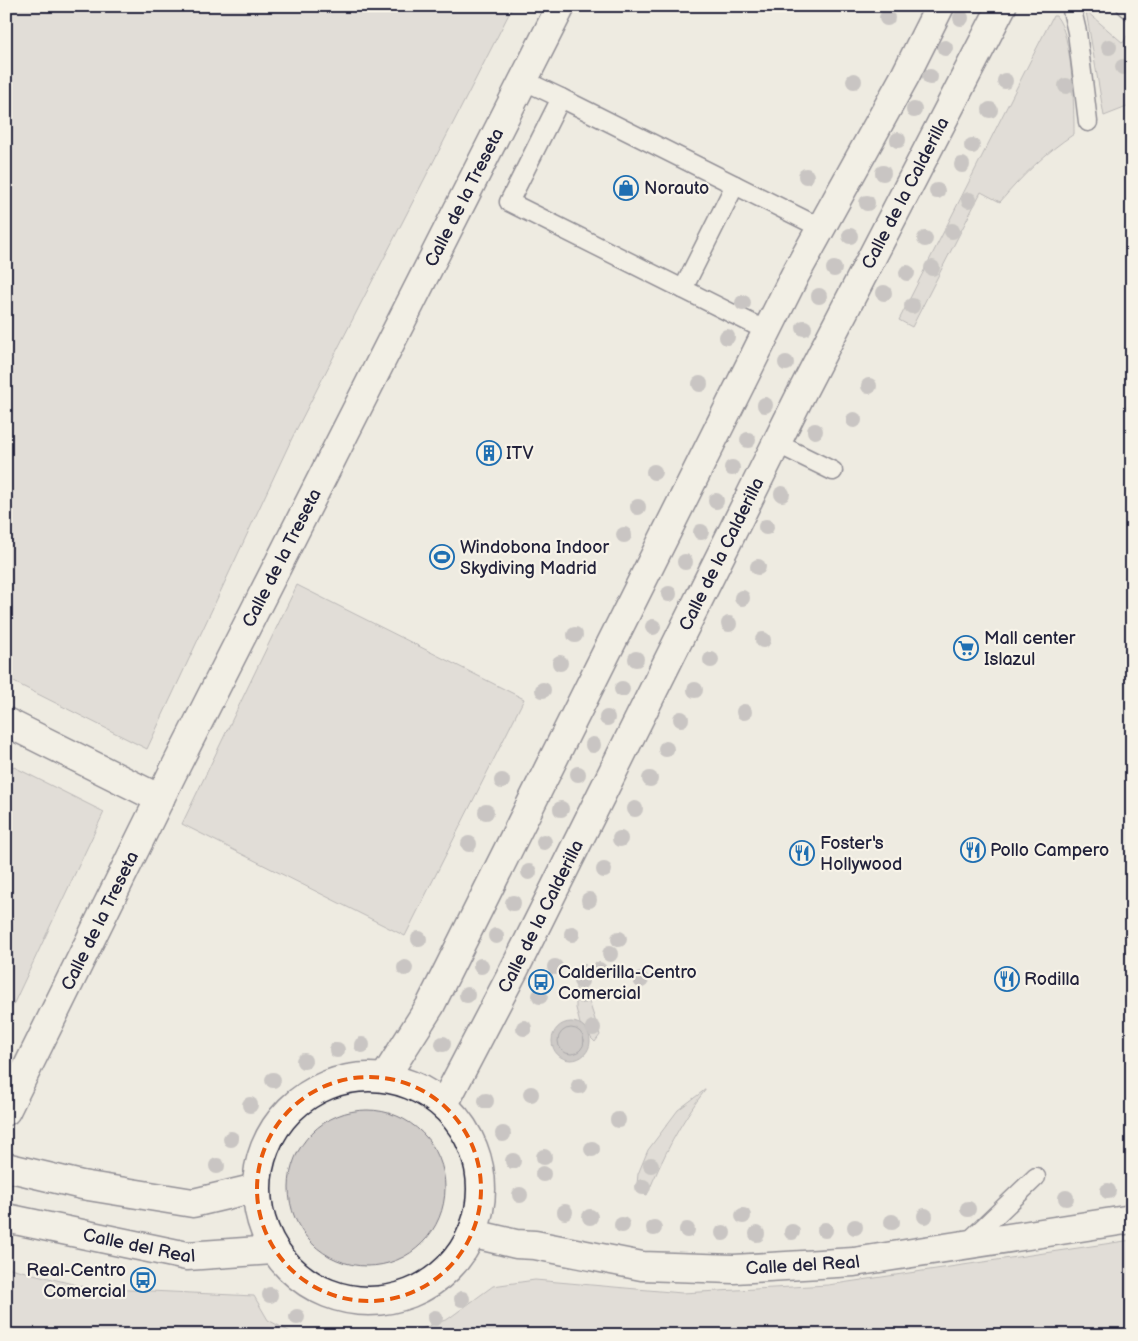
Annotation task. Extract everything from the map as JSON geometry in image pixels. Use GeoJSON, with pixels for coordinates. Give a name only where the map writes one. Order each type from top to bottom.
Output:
{"type":"FeatureCollection","features":[{"type":"Feature","properties":{"kind":"street","name":"Calle de la Treseta"},"geometry":{"type":"LineString","coordinates":[[6,1111],[160,799],[561,6]]}},
{"type":"Feature","properties":{"kind":"street"},"geometry":{"type":"LineString","coordinates":[[386,1077],[434,998],[795,275],[905,76],[940,6]]}},
{"type":"Feature","properties":{"kind":"street","name":"Calle de la Calderilla"},"geometry":{"type":"LineString","coordinates":[[444,1104],[519,961],[776,443],[1002,6]]}},
{"type":"Feature","properties":{"kind":"street"},"geometry":{"type":"LineString","coordinates":[[6,722],[160,799]]}},
{"type":"Feature","properties":{"kind":"street"},"geometry":{"type":"LineString","coordinates":[[386,1077],[416,1086],[444,1104],[472,1142],[483,1188],[474,1234],[445,1273],[402,1298],[354,1302],[308,1284],[273,1250],[260,1220],[256,1188],[266,1142],[296,1104],[338,1081],[386,1077]]}},
{"type":"Feature","properties":{"kind":"street"},"geometry":{"type":"LineString","coordinates":[[6,1167],[82,1185],[193,1204],[256,1188]]}},
{"type":"Feature","properties":{"kind":"street","name":"Calle del Real"},"geometry":{"type":"LineString","coordinates":[[6,1218],[187,1256],[273,1250]]}},
{"type":"Feature","properties":{"kind":"street","name":"Calle del Real"},"geometry":{"type":"LineString","coordinates":[[474,1234],[516,1244],[535,1245],[642,1266],[734,1269],[854,1262],[1132,1220]]}},
{"type":"Feature","properties":{"kind":"lane"},"geometry":{"type":"LineString","coordinates":[[1071,6],[1077,32],[1088,122]]}},
{"type":"Feature","properties":{"kind":"lane"},"geometry":{"type":"LineString","coordinates":[[1126,6],[1132,11]]}},
{"type":"Feature","properties":{"kind":"lane"},"geometry":{"type":"LineString","coordinates":[[524,80],[821,228]]}},
{"type":"Feature","properties":{"kind":"lane"},"geometry":{"type":"LineString","coordinates":[[561,98],[509,202],[767,331]]}},
{"type":"Feature","properties":{"kind":"lane"},"geometry":{"type":"LineString","coordinates":[[684,289],[735,185]]}},
{"type":"Feature","properties":{"kind":"lane"},"geometry":{"type":"LineString","coordinates":[[776,443],[833,471]]}},
{"type":"Feature","properties":{"kind":"lane"},"geometry":{"type":"LineString","coordinates":[[964,1246],[1036,1176]]}},
{"type":"Feature","properties":{"kind":"highlighted area"},"geometry":{"type":"Polygon","coordinates":[[[385,1077],[417,1087],[444,1104],[472,1142],[483,1188],[474,1234],[445,1273],[403,1298],[354,1302],[308,1284],[273,1250],[260,1220],[256,1188],[266,1142],[296,1104],[338,1081],[385,1077]]]}},
{"type":"Feature","properties":{"kind":"shaded area"},"geometry":{"type":"Polygon","coordinates":[[[6,6],[513,6],[292,438],[147,749],[6,678],[6,6]]]}},
{"type":"Feature","properties":{"kind":"shaded area"},"geometry":{"type":"Polygon","coordinates":[[[1086,11],[1123,43],[1132,27],[1132,105],[1104,116],[1086,11]]]}},
{"type":"Feature","properties":{"kind":"shaded area"},"geometry":{"type":"Polygon","coordinates":[[[1053,16],[1056,16],[1062,25],[1069,55],[1073,90],[1074,134],[1035,165],[1000,202],[981,192],[912,327],[899,320],[1053,16]]]}},
{"type":"Feature","properties":{"kind":"shaded area"},"geometry":{"type":"Polygon","coordinates":[[[297,585],[524,699],[405,936],[182,824],[297,585]]]}},
{"type":"Feature","properties":{"kind":"shaded area"},"geometry":{"type":"Polygon","coordinates":[[[6,763],[104,812],[6,1020],[6,763]]]}},
{"type":"Feature","properties":{"kind":"shaded area"},"geometry":{"type":"Polygon","coordinates":[[[585,964],[584,986],[600,1035],[595,1042],[588,1030],[580,1024],[576,1008],[576,985],[585,964]]]}},
{"type":"Feature","properties":{"kind":"shaded area"},"geometry":{"type":"Polygon","coordinates":[[[706,1089],[688,1114],[673,1140],[647,1195],[638,1192],[638,1174],[648,1150],[678,1110],[706,1089]]]}},
{"type":"Feature","properties":{"kind":"shaded area"},"geometry":{"type":"Polygon","coordinates":[[[367,1110],[397,1116],[410,1123],[422,1133],[432,1145],[439,1158],[445,1188],[439,1218],[432,1231],[422,1243],[410,1253],[397,1260],[367,1266],[337,1260],[324,1253],[312,1243],[302,1231],[295,1218],[289,1188],[295,1158],[302,1145],[312,1133],[324,1123],[337,1116],[367,1110]]]}},
{"type":"Feature","properties":{"kind":"shaded area"},"geometry":{"type":"Polygon","coordinates":[[[1132,1240],[1132,1335],[405,1335],[448,1319],[493,1286],[535,1280],[682,1293],[828,1285],[1132,1240]]]}},
{"type":"Feature","properties":{"kind":"shaded area"},"geometry":{"type":"Polygon","coordinates":[[[6,1267],[88,1288],[254,1296],[268,1320],[296,1335],[6,1335],[6,1267]]]}},
{"type":"Feature","properties":{"kind":"water"},"geometry":{"type":"Polygon","coordinates":[[[571,1022],[584,1028],[590,1041],[584,1054],[571,1060],[558,1054],[552,1041],[558,1028],[571,1022]]]}},
{"type":"Feature","properties":{"kind":"place","name":"Norauto"},"geometry":{"type":"Point","coordinates":[626,188]}},
{"type":"Feature","properties":{"kind":"place","name":"ITV"},"geometry":{"type":"Point","coordinates":[489,453]}},
{"type":"Feature","properties":{"kind":"place","name":"Windobona Indoor Skydiving Madrid"},"geometry":{"type":"Point","coordinates":[442,557]}},
{"type":"Feature","properties":{"kind":"place","name":"Mall center Islazul"},"geometry":{"type":"Point","coordinates":[966,648]}},
{"type":"Feature","properties":{"kind":"place","name":"Pollo Campero"},"geometry":{"type":"Point","coordinates":[973,850]}},
{"type":"Feature","properties":{"kind":"place","name":"Foster's Hollywood"},"geometry":{"type":"Point","coordinates":[802,853]}},
{"type":"Feature","properties":{"kind":"place","name":"Rodilla"},"geometry":{"type":"Point","coordinates":[1007,979]}},
{"type":"Feature","properties":{"kind":"place","name":"Calderilla-Centro Comercial"},"geometry":{"type":"Point","coordinates":[541,982]}},
{"type":"Feature","properties":{"kind":"place","name":"Real-Centro Comercial"},"geometry":{"type":"Point","coordinates":[143,1280]}}]}
